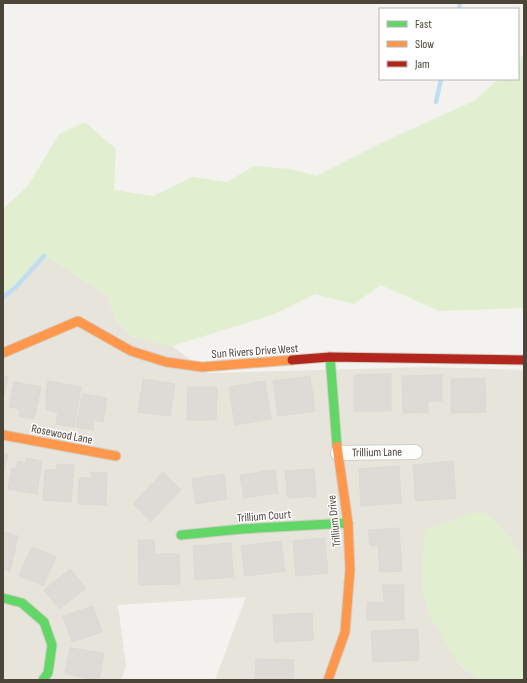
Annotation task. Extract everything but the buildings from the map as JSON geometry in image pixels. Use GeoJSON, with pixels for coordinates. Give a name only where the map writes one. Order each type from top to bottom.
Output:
{"type":"FeatureCollection","features":[{"type":"Feature","properties":{"kind":"street","name":"Sun Rivers Drive West"},"geometry":{"type":"LineString","coordinates":[[3,353],[78,321],[131,351],[166,362],[202,367],[330,357],[524,360]]}},
{"type":"Feature","properties":{"kind":"street","name":"Trillium Drive"},"geometry":{"type":"LineString","coordinates":[[328,680],[345,632],[350,570],[348,523],[338,453],[330,357]]}},
{"type":"Feature","properties":{"kind":"street","name":"Rosewood Lane"},"geometry":{"type":"LineString","coordinates":[[3,435],[116,456]]}},
{"type":"Feature","properties":{"kind":"street","name":"Trillium Lane"},"geometry":{"type":"LineString","coordinates":[[338,453],[415,452]]}},
{"type":"Feature","properties":{"kind":"street","name":"Trillium Court"},"geometry":{"type":"LineString","coordinates":[[181,535],[242,529],[348,523]]}},
{"type":"Feature","properties":{"kind":"street"},"geometry":{"type":"LineString","coordinates":[[3,598],[22,603],[44,622],[52,645],[48,673],[43,680]]}},
{"type":"Feature","properties":{"kind":"shaded area"},"geometry":{"type":"Polygon","coordinates":[[[43,254],[107,295],[116,320],[130,336],[172,346],[208,373],[429,367],[524,370],[524,565],[509,537],[471,513],[450,522],[457,663],[480,680],[215,680],[246,597],[118,605],[126,666],[121,680],[3,680],[3,295],[14,287],[43,254]]]}},
{"type":"Feature","properties":{"kind":"green space"},"geometry":{"type":"Polygon","coordinates":[[[524,54],[524,308],[439,311],[381,285],[354,304],[315,294],[275,314],[172,346],[130,336],[116,320],[107,295],[43,254],[14,287],[3,295],[3,209],[28,186],[59,134],[85,122],[116,149],[114,190],[153,196],[193,177],[227,182],[254,166],[291,169],[316,176],[383,142],[476,100],[497,80],[519,80],[519,59],[524,54]]]}},
{"type":"Feature","properties":{"kind":"green space"},"geometry":{"type":"Polygon","coordinates":[[[471,513],[487,513],[509,537],[524,565],[524,680],[480,680],[458,663],[429,615],[421,580],[425,529],[450,522],[471,513]]]}},
{"type":"Feature","properties":{"kind":"waterway"},"geometry":{"type":"LineString","coordinates":[[459,8],[460,3]]}},
{"type":"Feature","properties":{"kind":"waterway"},"geometry":{"type":"LineString","coordinates":[[436,102],[441,80]]}},
{"type":"Feature","properties":{"kind":"waterway"},"geometry":{"type":"LineString","coordinates":[[3,297],[15,288],[44,256]]}},
{"type":"Feature","properties":{"kind":"traffic: fast"},"geometry":{"type":"LineString","coordinates":[[330,357],[337,446]]}},
{"type":"Feature","properties":{"kind":"traffic: fast"},"geometry":{"type":"LineString","coordinates":[[181,535],[242,529],[348,523]]}},
{"type":"Feature","properties":{"kind":"traffic: fast"},"geometry":{"type":"LineString","coordinates":[[3,598],[22,603],[44,622],[52,645],[48,673],[43,680]]}},
{"type":"Feature","properties":{"kind":"traffic: slow"},"geometry":{"type":"LineString","coordinates":[[3,353],[78,321],[131,351],[166,362],[202,367],[292,360]]}},
{"type":"Feature","properties":{"kind":"traffic: slow"},"geometry":{"type":"LineString","coordinates":[[3,435],[116,456]]}},
{"type":"Feature","properties":{"kind":"traffic: slow"},"geometry":{"type":"LineString","coordinates":[[328,680],[345,632],[350,570],[348,523],[337,446]]}},
{"type":"Feature","properties":{"kind":"traffic: jam"},"geometry":{"type":"LineString","coordinates":[[292,360],[330,357],[524,360]]}}]}
